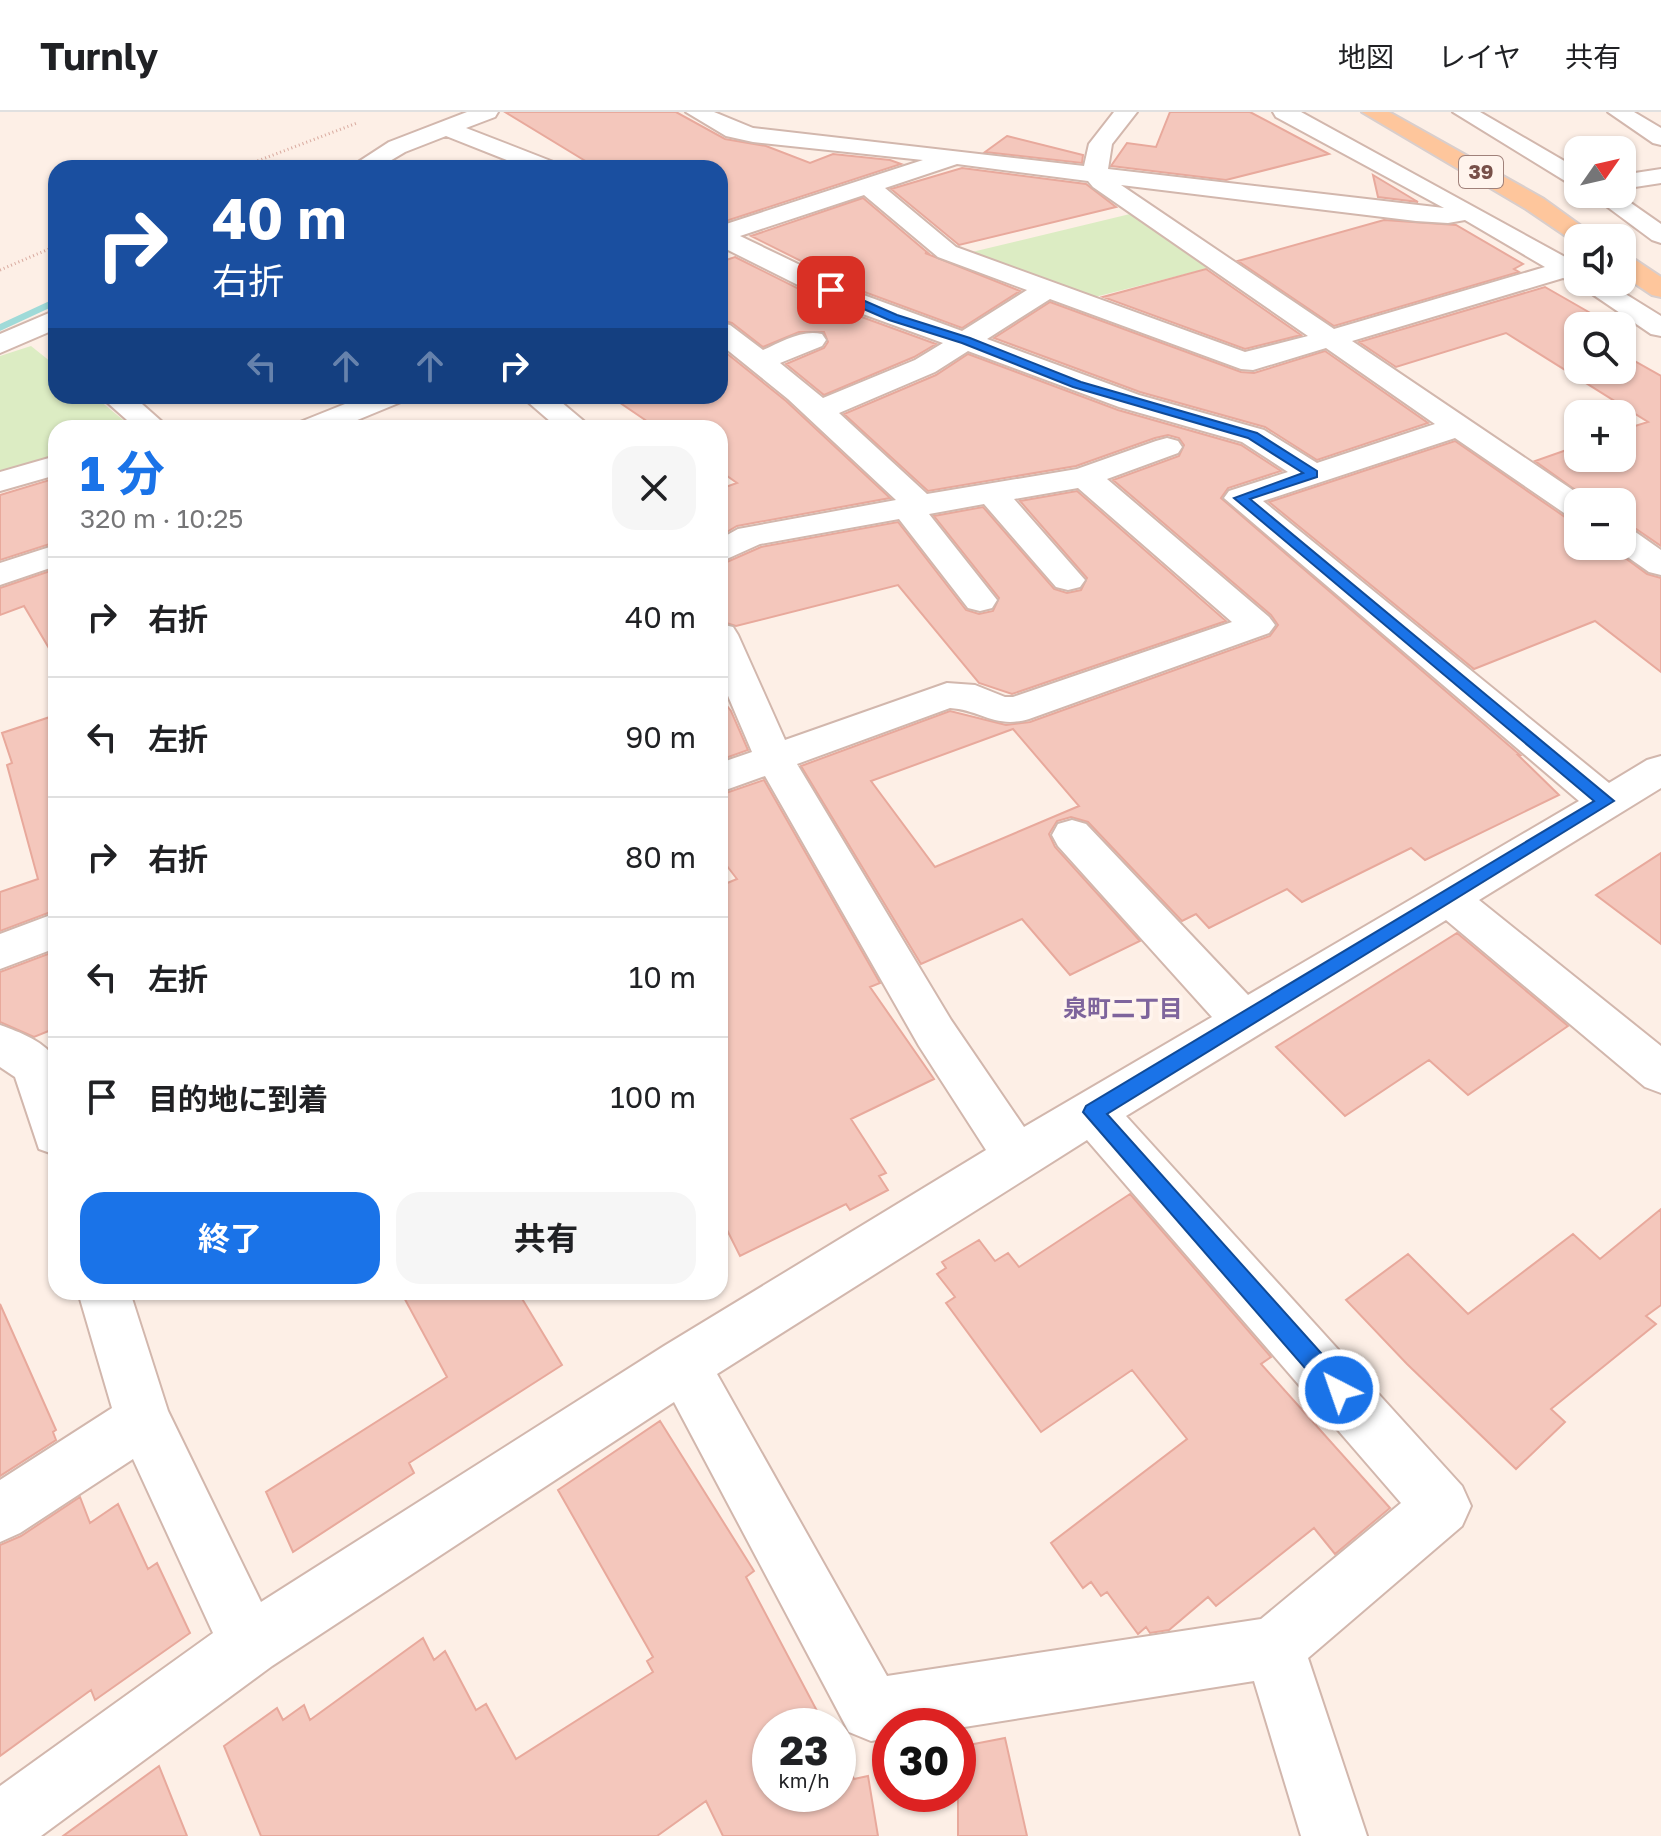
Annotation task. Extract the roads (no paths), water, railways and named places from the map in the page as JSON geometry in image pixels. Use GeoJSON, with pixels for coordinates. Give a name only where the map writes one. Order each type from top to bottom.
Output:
{"type":"FeatureCollection","features":[{"type":"Feature","properties":{"kind":"main road","name":"39"},"geometry":{"type":"LineString","coordinates":[[1373,112],[1535,204],[1564,224]]}},
{"type":"Feature","properties":{"kind":"main road"},"geometry":{"type":"LineString","coordinates":[[1636,272],[1661,289]]}},
{"type":"Feature","properties":{"kind":"street"},"geometry":{"type":"LineString","coordinates":[[375,160],[397,147],[487,112]]}},
{"type":"Feature","properties":{"kind":"street"},"geometry":{"type":"LineString","coordinates":[[697,112],[734,131],[753,135],[1416,214],[1448,216],[1469,212]]}},
{"type":"Feature","properties":{"kind":"street"},"geometry":{"type":"LineString","coordinates":[[1126,112],[1097,147],[1096,174],[1101,182],[1564,499]]}},
{"type":"Feature","properties":{"kind":"street"},"geometry":{"type":"LineString","coordinates":[[1284,112],[1564,267]]}},
{"type":"Feature","properties":{"kind":"street"},"geometry":{"type":"LineString","coordinates":[[1464,112],[1564,171]]}},
{"type":"Feature","properties":{"kind":"street"},"geometry":{"type":"LineString","coordinates":[[1619,112],[1661,138]]}},
{"type":"Feature","properties":{"kind":"street"},"geometry":{"type":"LineString","coordinates":[[446,128],[528,160]]}},
{"type":"Feature","properties":{"kind":"street"},"geometry":{"type":"LineString","coordinates":[[728,232],[956,157]]}},
{"type":"Feature","properties":{"kind":"street"},"geometry":{"type":"LineString","coordinates":[[1636,180],[1661,176]]}},
{"type":"Feature","properties":{"kind":"street"},"geometry":{"type":"LineString","coordinates":[[868,186],[947,252],[1241,360],[1253,361],[1564,279]]}},
{"type":"Feature","properties":{"kind":"street"},"geometry":{"type":"LineString","coordinates":[[1622,208],[1661,235]]}},
{"type":"Feature","properties":{"kind":"street"},"geometry":{"type":"LineString","coordinates":[[728,239],[848,299],[1103,393],[1253,436],[1313,474]]}},
{"type":"Feature","properties":{"kind":"street"},"geometry":{"type":"LineString","coordinates":[[820,410],[925,366],[1046,290]]}},
{"type":"Feature","properties":{"kind":"street"},"geometry":{"type":"LineString","coordinates":[[1611,296],[1661,328]]}},
{"type":"Feature","properties":{"kind":"street"},"geometry":{"type":"LineString","coordinates":[[0,345],[48,322]]}},
{"type":"Feature","properties":{"kind":"street"},"geometry":{"type":"LineString","coordinates":[[29,331],[48,345]]}},
{"type":"Feature","properties":{"kind":"street"},"geometry":{"type":"LineString","coordinates":[[728,337],[762,360],[820,410],[914,507],[980,600]]}},
{"type":"Feature","properties":{"kind":"street"},"geometry":{"type":"LineString","coordinates":[[762,360],[812,340]]}},
{"type":"Feature","properties":{"kind":"street"},"geometry":{"type":"LineString","coordinates":[[125,404],[144,420]]}},
{"type":"Feature","properties":{"kind":"street"},"geometry":{"type":"LineString","coordinates":[[331,420],[371,404]]}},
{"type":"Feature","properties":{"kind":"street"},"geometry":{"type":"LineString","coordinates":[[546,404],[567,420]]}},
{"type":"Feature","properties":{"kind":"street"},"geometry":{"type":"LineString","coordinates":[[1457,427],[1240,498],[1605,801]]}},
{"type":"Feature","properties":{"kind":"street"},"geometry":{"type":"LineString","coordinates":[[728,548],[750,536],[1084,477],[1167,447]]}},
{"type":"Feature","properties":{"kind":"street"},"geometry":{"type":"LineString","coordinates":[[0,482],[48,467]]}},
{"type":"Feature","properties":{"kind":"street"},"geometry":{"type":"LineString","coordinates":[[728,775],[947,695],[975,697],[999,710],[1016,710],[1257,625],[1131,514],[1084,477]]}},
{"type":"Feature","properties":{"kind":"street"},"geometry":{"type":"LineString","coordinates":[[992,493],[1068,580]]}},
{"type":"Feature","properties":{"kind":"street"},"geometry":{"type":"LineString","coordinates":[[1636,548],[1661,565]]}},
{"type":"Feature","properties":{"kind":"street"},"geometry":{"type":"LineString","coordinates":[[0,575],[48,558]]}},
{"type":"Feature","properties":{"kind":"street"},"geometry":{"type":"LineString","coordinates":[[728,653],[773,757],[920,1008],[1017,1157]]}},
{"type":"Feature","properties":{"kind":"street"},"geometry":{"type":"LineString","coordinates":[[0,1826],[250,1644],[683,1365],[1017,1157],[1661,770]]}},
{"type":"Feature","properties":{"kind":"street"},"geometry":{"type":"LineString","coordinates":[[1072,835],[1244,1021]]}},
{"type":"Feature","properties":{"kind":"street"},"geometry":{"type":"LineString","coordinates":[[1447,897],[1661,1073]]}},
{"type":"Feature","properties":{"kind":"street"},"geometry":{"type":"LineString","coordinates":[[0,952],[48,933]]}},
{"type":"Feature","properties":{"kind":"street"},"geometry":{"type":"LineString","coordinates":[[0,1044],[35,1065],[48,1108]]}},
{"type":"Feature","properties":{"kind":"street"},"geometry":{"type":"LineString","coordinates":[[683,1365],[871,1710],[1274,1647],[1442,1506],[1093,1112]]}},
{"type":"Feature","properties":{"kind":"street"},"geometry":{"type":"LineString","coordinates":[[106,1300],[143,1420],[250,1644]]}},
{"type":"Feature","properties":{"kind":"street"},"geometry":{"type":"LineString","coordinates":[[0,1513],[143,1420]]}},
{"type":"Feature","properties":{"kind":"street"},"geometry":{"type":"LineString","coordinates":[[1274,1647],[1334,1836]]}},
{"type":"Feature","properties":{"kind":"waterway"},"geometry":{"type":"LineString","coordinates":[[0,328],[48,305]]}},
{"type":"Feature","properties":{"kind":"district","name":"泉町二丁目"},"geometry":{"type":"Point","coordinates":[1123,1009]}}]}
